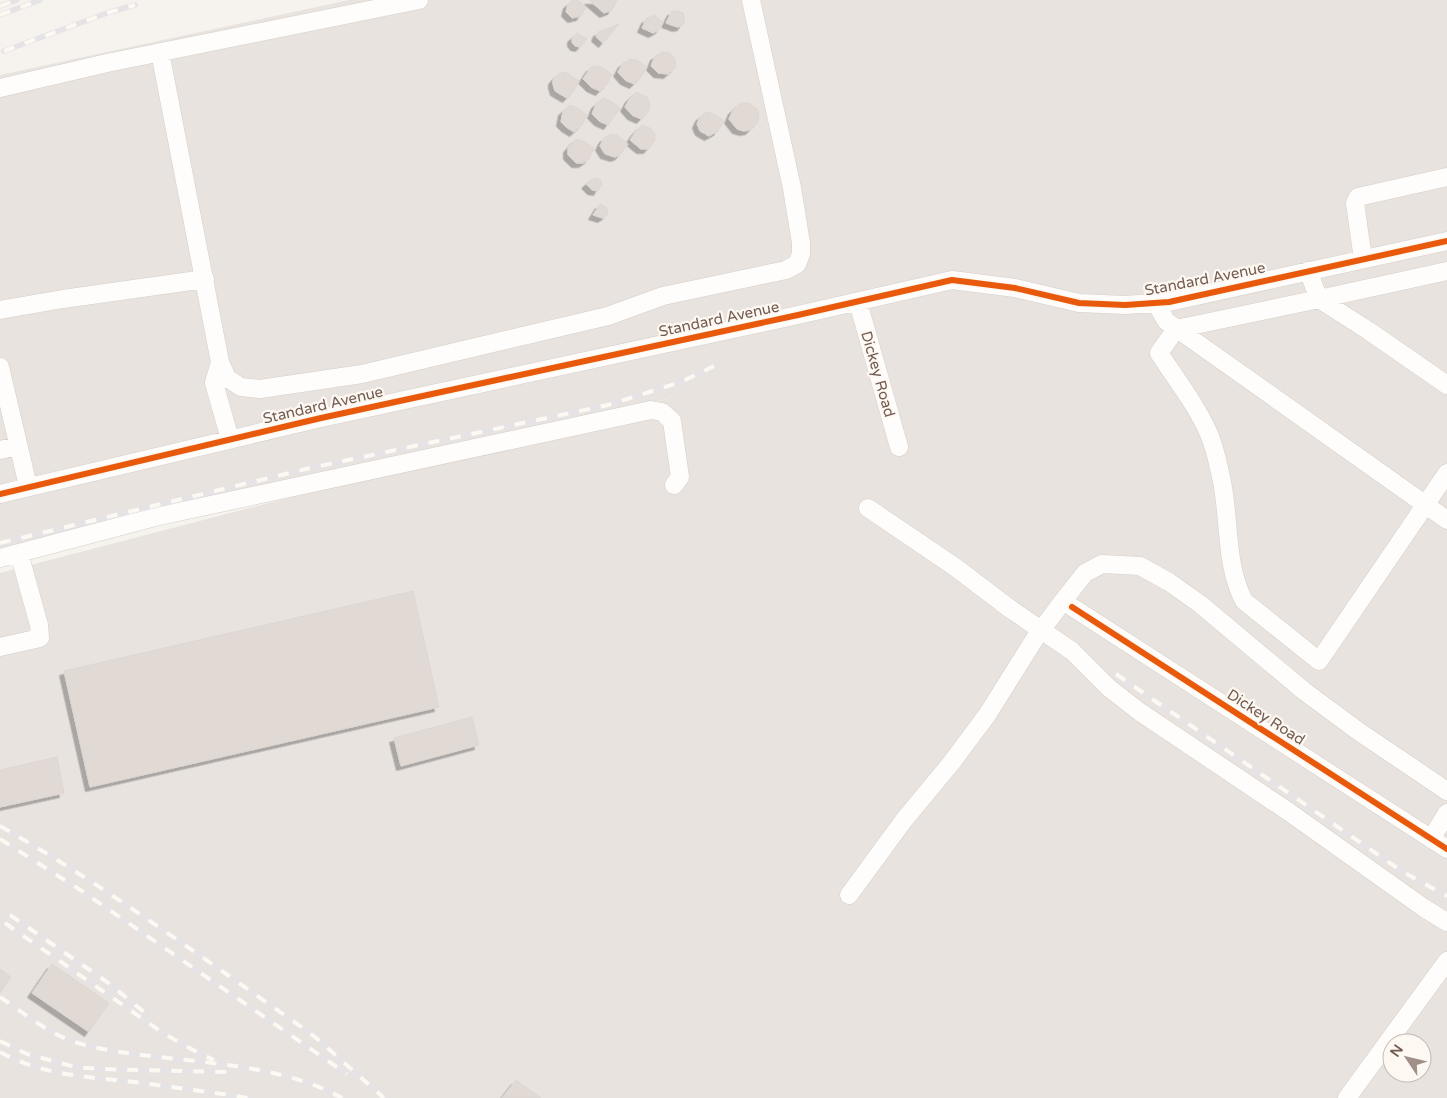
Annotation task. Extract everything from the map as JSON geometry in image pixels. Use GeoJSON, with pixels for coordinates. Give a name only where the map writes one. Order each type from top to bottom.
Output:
{"type":"FeatureCollection","features":[{"type":"Feature","properties":{"kind":"street"},"geometry":{"type":"LineString","coordinates":[[0,88],[107,63],[419,0]]}},
{"type":"Feature","properties":{"kind":"street"},"geometry":{"type":"LineString","coordinates":[[160,52],[220,362],[227,378],[241,387],[260,389],[362,374],[608,316],[663,296],[786,270],[797,264],[801,254],[801,243],[792,188],[751,0]]}},
{"type":"Feature","properties":{"kind":"street"},"geometry":{"type":"LineString","coordinates":[[1363,259],[1356,203],[1358,197],[1447,177]]}},
{"type":"Feature","properties":{"kind":"street","name":"Standard Avenue"},"geometry":{"type":"LineString","coordinates":[[0,494],[340,414],[952,280],[1015,288],[1079,303],[1125,305],[1169,302],[1447,241]]}},
{"type":"Feature","properties":{"kind":"street"},"geometry":{"type":"LineString","coordinates":[[1308,271],[1319,299],[1447,385]]}},
{"type":"Feature","properties":{"kind":"street"},"geometry":{"type":"LineString","coordinates":[[1447,271],[1176,329],[1159,353],[1209,435],[1222,482],[1232,570],[1237,588],[1244,601],[1319,661],[1447,473]]}},
{"type":"Feature","properties":{"kind":"street"},"geometry":{"type":"LineString","coordinates":[[0,310],[205,279]]}},
{"type":"Feature","properties":{"kind":"street","name":"Dickey Road"},"geometry":{"type":"LineString","coordinates":[[858,302],[899,446]]}},
{"type":"Feature","properties":{"kind":"street"},"geometry":{"type":"LineString","coordinates":[[1156,303],[1166,321],[1176,329],[1447,520]]}},
{"type":"Feature","properties":{"kind":"street"},"geometry":{"type":"LineString","coordinates":[[220,362],[214,383],[230,439]]}},
{"type":"Feature","properties":{"kind":"street"},"geometry":{"type":"LineString","coordinates":[[0,368],[28,486]]}},
{"type":"Feature","properties":{"kind":"street"},"geometry":{"type":"LineString","coordinates":[[0,558],[155,517],[651,410],[662,412],[672,420],[680,477],[674,485]]}},
{"type":"Feature","properties":{"kind":"street"},"geometry":{"type":"LineString","coordinates":[[0,450],[18,446]]}},
{"type":"Feature","properties":{"kind":"street"},"geometry":{"type":"LineString","coordinates":[[868,508],[955,567],[1072,652],[1109,688],[1140,712],[1289,812],[1424,908],[1447,922]]}},
{"type":"Feature","properties":{"kind":"street"},"geometry":{"type":"LineString","coordinates":[[0,647],[40,638],[39,625],[19,554]]}},
{"type":"Feature","properties":{"kind":"street"},"geometry":{"type":"LineString","coordinates":[[849,895],[904,820],[952,762],[987,715],[1042,630],[1086,573],[1102,564],[1140,566],[1169,582],[1200,604],[1304,692],[1447,791]]}},
{"type":"Feature","properties":{"kind":"street","name":"Dickey Road"},"geometry":{"type":"LineString","coordinates":[[1072,607],[1447,849]]}},
{"type":"Feature","properties":{"kind":"street"},"geometry":{"type":"LineString","coordinates":[[1431,839],[1447,813]]}},
{"type":"Feature","properties":{"kind":"street"},"geometry":{"type":"LineString","coordinates":[[1346,1098],[1447,961]]}},
{"type":"Feature","properties":{"kind":"shaded area"},"geometry":{"type":"Polygon","coordinates":[[[349,0],[1447,0],[1447,1098],[0,1098],[0,573],[686,394],[0,561],[0,75],[349,0]]]}},
{"type":"Feature","properties":{"kind":"building"},"geometry":{"type":"Polygon","coordinates":[[[573,0],[579,1],[586,7],[581,16],[572,18],[566,12],[568,4],[573,0]]]}},
{"type":"Feature","properties":{"kind":"building"},"geometry":{"type":"Polygon","coordinates":[[[589,0],[617,0],[612,10],[604,13],[589,0]]]}},
{"type":"Feature","properties":{"kind":"building"},"geometry":{"type":"Polygon","coordinates":[[[672,11],[683,13],[685,21],[682,26],[677,27],[666,23],[672,11]]]}},
{"type":"Feature","properties":{"kind":"building"},"geometry":{"type":"Polygon","coordinates":[[[654,15],[663,22],[660,29],[653,33],[642,28],[646,19],[654,15]]]}},
{"type":"Feature","properties":{"kind":"building"},"geometry":{"type":"Polygon","coordinates":[[[619,24],[603,43],[596,37],[598,32],[619,24]]]}},
{"type":"Feature","properties":{"kind":"building"},"geometry":{"type":"Polygon","coordinates":[[[577,33],[587,39],[580,47],[575,46],[572,42],[572,38],[577,33]]]}},
{"type":"Feature","properties":{"kind":"building"},"geometry":{"type":"Polygon","coordinates":[[[662,52],[670,53],[675,59],[676,67],[668,74],[658,73],[651,66],[655,56],[662,52]]]}},
{"type":"Feature","properties":{"kind":"building"},"geometry":{"type":"Polygon","coordinates":[[[630,59],[637,60],[647,67],[634,84],[625,80],[618,72],[623,63],[630,59]]]}},
{"type":"Feature","properties":{"kind":"building"},"geometry":{"type":"Polygon","coordinates":[[[599,66],[612,74],[607,84],[600,91],[591,87],[583,79],[591,67],[599,66]]]}},
{"type":"Feature","properties":{"kind":"building"},"geometry":{"type":"Polygon","coordinates":[[[566,72],[579,81],[574,91],[567,98],[555,91],[553,84],[553,80],[558,74],[566,72]]]}},
{"type":"Feature","properties":{"kind":"building"},"geometry":{"type":"Polygon","coordinates":[[[636,92],[647,97],[650,105],[648,112],[641,119],[632,115],[625,107],[636,92]]]}},
{"type":"Feature","properties":{"kind":"building"},"geometry":{"type":"Polygon","coordinates":[[[603,98],[620,108],[608,125],[599,121],[592,114],[596,104],[603,98]]]}},
{"type":"Feature","properties":{"kind":"building"},"geometry":{"type":"Polygon","coordinates":[[[740,103],[749,103],[759,113],[758,122],[750,130],[737,129],[729,119],[733,110],[740,103]]]}},
{"type":"Feature","properties":{"kind":"building"},"geometry":{"type":"Polygon","coordinates":[[[570,105],[587,115],[582,125],[574,132],[561,122],[563,111],[570,105]]]}},
{"type":"Feature","properties":{"kind":"building"},"geometry":{"type":"Polygon","coordinates":[[[706,112],[714,114],[724,121],[718,131],[709,136],[700,131],[697,124],[700,117],[706,112]]]}},
{"type":"Feature","properties":{"kind":"building"},"geometry":{"type":"Polygon","coordinates":[[[642,125],[650,128],[655,134],[655,141],[648,149],[641,149],[630,140],[642,125]]]}},
{"type":"Feature","properties":{"kind":"building"},"geometry":{"type":"Polygon","coordinates":[[[611,134],[617,135],[628,144],[620,155],[615,157],[605,154],[600,146],[604,138],[611,134]]]}},
{"type":"Feature","properties":{"kind":"building"},"geometry":{"type":"Polygon","coordinates":[[[576,139],[594,148],[589,159],[583,163],[576,163],[568,155],[568,148],[576,139]]]}},
{"type":"Feature","properties":{"kind":"building"},"geometry":{"type":"Polygon","coordinates":[[[597,178],[601,180],[602,184],[598,191],[592,190],[586,184],[592,179],[597,178]]]}},
{"type":"Feature","properties":{"kind":"building"},"geometry":{"type":"Polygon","coordinates":[[[600,204],[606,207],[608,211],[607,215],[602,218],[593,215],[600,204]]]}},
{"type":"Feature","properties":{"kind":"building"},"geometry":{"type":"Polygon","coordinates":[[[413,591],[439,707],[90,787],[64,671],[413,591]]]}},
{"type":"Feature","properties":{"kind":"building"},"geometry":{"type":"Polygon","coordinates":[[[472,717],[479,745],[401,766],[394,738],[472,717]]]}},
{"type":"Feature","properties":{"kind":"building"},"geometry":{"type":"Polygon","coordinates":[[[57,757],[64,793],[0,807],[0,770],[57,757]]]}},
{"type":"Feature","properties":{"kind":"building"},"geometry":{"type":"Polygon","coordinates":[[[52,964],[109,1003],[89,1032],[32,993],[52,964]]]}},
{"type":"Feature","properties":{"kind":"building"},"geometry":{"type":"Polygon","coordinates":[[[0,969],[11,977],[0,993],[0,969]]]}},
{"type":"Feature","properties":{"kind":"building"},"geometry":{"type":"Polygon","coordinates":[[[516,1080],[541,1098],[502,1098],[516,1080]]]}},
{"type":"Feature","properties":{"kind":"railway"},"geometry":{"type":"LineString","coordinates":[[0,6],[17,0]]}},
{"type":"Feature","properties":{"kind":"railway"},"geometry":{"type":"LineString","coordinates":[[0,15],[40,0]]}},
{"type":"Feature","properties":{"kind":"railway"},"geometry":{"type":"LineString","coordinates":[[4,51],[110,12],[135,5]]}},
{"type":"Feature","properties":{"kind":"railway"},"geometry":{"type":"LineString","coordinates":[[0,543],[306,469],[608,405],[681,382],[714,366]]}},
{"type":"Feature","properties":{"kind":"railway"},"geometry":{"type":"LineString","coordinates":[[1116,674],[1403,872],[1447,896]]}},
{"type":"Feature","properties":{"kind":"railway"},"geometry":{"type":"LineString","coordinates":[[0,826],[112,896],[293,1021],[315,1037],[384,1098]]}},
{"type":"Feature","properties":{"kind":"railway"},"geometry":{"type":"LineString","coordinates":[[0,839],[82,891],[347,1074]]}},
{"type":"Feature","properties":{"kind":"railway"},"geometry":{"type":"LineString","coordinates":[[10,915],[107,982],[144,1012]]}},
{"type":"Feature","properties":{"kind":"railway"},"geometry":{"type":"LineString","coordinates":[[5,923],[163,1033],[214,1060]]}},
{"type":"Feature","properties":{"kind":"railway"},"geometry":{"type":"LineString","coordinates":[[0,997],[45,1028],[83,1044],[125,1053],[245,1067],[271,1072],[320,1087],[342,1098]]}},
{"type":"Feature","properties":{"kind":"railway"},"geometry":{"type":"LineString","coordinates":[[0,1041],[27,1054],[75,1067],[228,1072]]}},
{"type":"Feature","properties":{"kind":"railway"},"geometry":{"type":"LineString","coordinates":[[0,1052],[32,1066],[65,1074],[248,1098]]}},
{"type":"Feature","properties":{"kind":"cycle path"},"geometry":{"type":"LineString","coordinates":[[0,494],[321,418],[952,280],[1015,288],[1079,303],[1125,305],[1169,302],[1447,241]]}},
{"type":"Feature","properties":{"kind":"cycle path"},"geometry":{"type":"LineString","coordinates":[[1072,607],[1447,849]]}}]}
